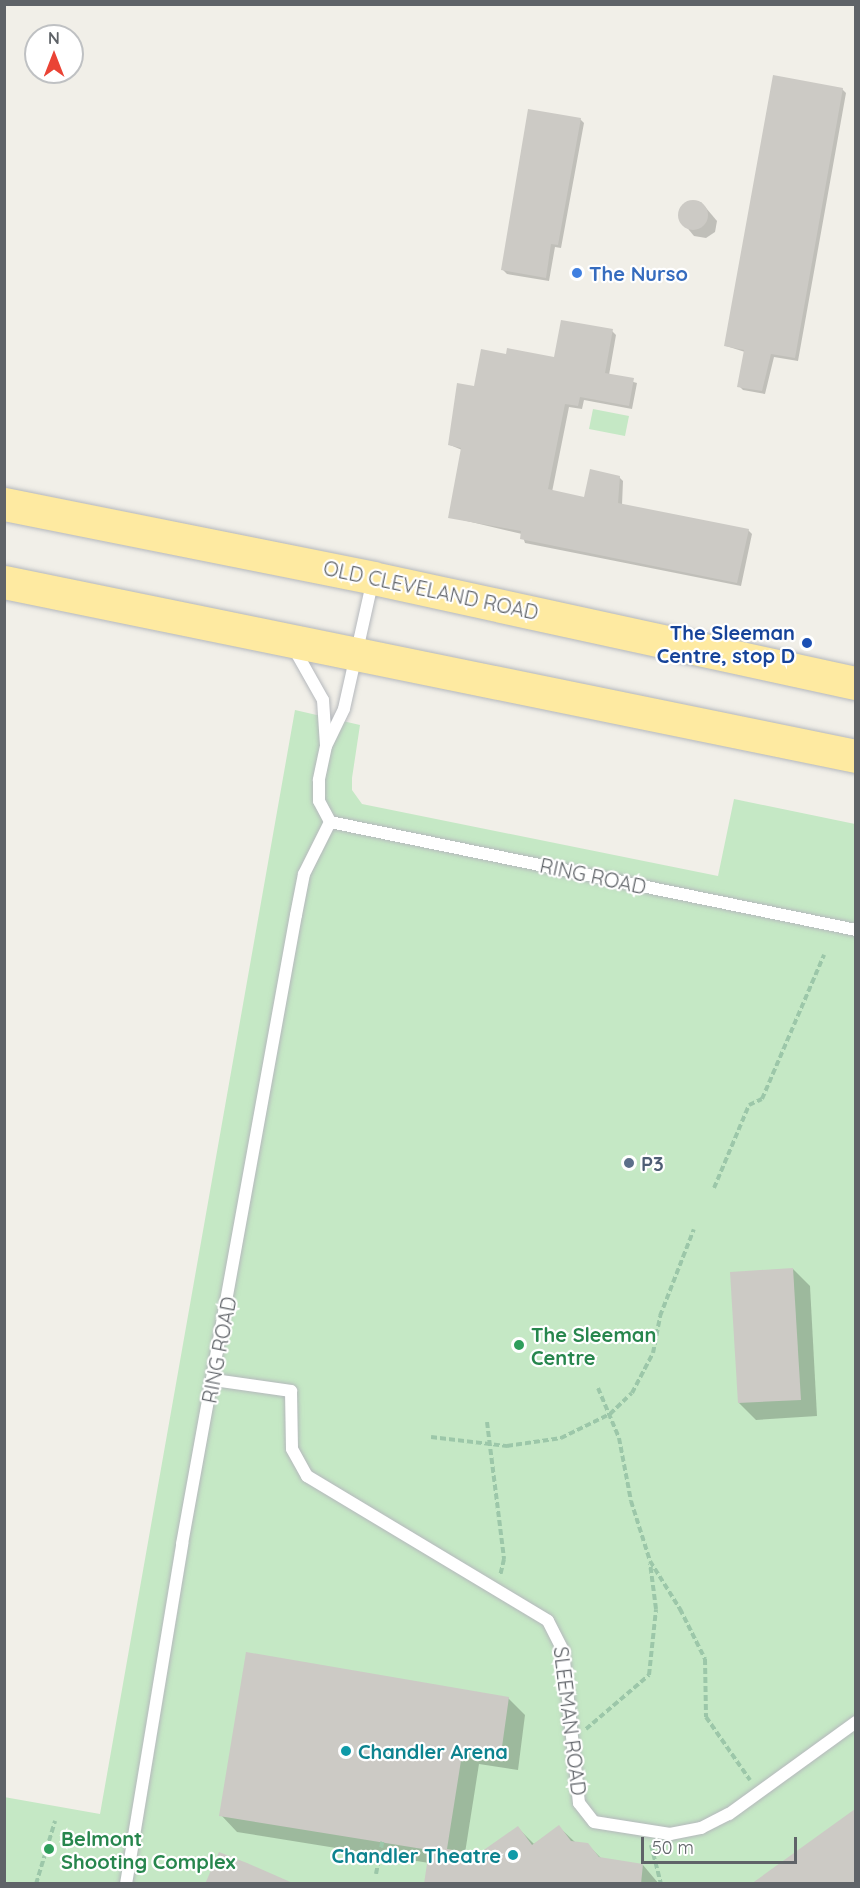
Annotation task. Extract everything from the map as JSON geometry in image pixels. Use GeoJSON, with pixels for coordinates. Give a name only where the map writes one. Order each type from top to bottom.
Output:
{"type":"FeatureCollection","features":[{"type":"Feature","properties":{"kind":"highway","name":"OLD CLEVELAND ROAD"},"geometry":{"type":"LineString","coordinates":[[4,504],[374,578],[855,683]]}},
{"type":"Feature","properties":{"kind":"highway"},"geometry":{"type":"LineString","coordinates":[[4,582],[855,756]]}},
{"type":"Feature","properties":{"kind":"lane"},"geometry":{"type":"LineString","coordinates":[[326,746],[344,709],[374,578]]}},
{"type":"Feature","properties":{"kind":"lane"},"geometry":{"type":"LineString","coordinates":[[289,640],[323,700],[326,746],[318,801],[330,822]]}},
{"type":"Feature","properties":{"kind":"lane","name":"RING ROAD"},"geometry":{"type":"LineString","coordinates":[[126,1884],[304,874],[330,822],[855,930]]}},
{"type":"Feature","properties":{"kind":"lane","name":"SLEEMAN ROAD"},"geometry":{"type":"LineString","coordinates":[[214,1380],[291,1391],[292,1449],[307,1476],[548,1621],[559,1637],[577,1792],[586,1816],[602,1824],[652,1832],[701,1828],[758,1792],[855,1722]]}},
{"type":"Feature","properties":{"kind":"path"},"geometry":{"type":"LineString","coordinates":[[714,1188],[749,1105],[762,1099],[824,955]]}},
{"type":"Feature","properties":{"kind":"path"},"geometry":{"type":"LineString","coordinates":[[431,1437],[489,1445],[561,1438],[610,1414],[632,1393],[653,1353],[660,1316],[694,1229]]}},
{"type":"Feature","properties":{"kind":"path"},"geometry":{"type":"LineString","coordinates":[[572,1736],[594,1725],[649,1675],[656,1609],[650,1561],[610,1414],[598,1388]]}},
{"type":"Feature","properties":{"kind":"path"},"geometry":{"type":"LineString","coordinates":[[487,1422],[504,1559],[500,1576],[521,1589],[519,1602]]}},
{"type":"Feature","properties":{"kind":"path"},"geometry":{"type":"LineString","coordinates":[[650,1561],[680,1609],[705,1659],[706,1717],[758,1792]]}},
{"type":"Feature","properties":{"kind":"path"},"geometry":{"type":"LineString","coordinates":[[36,1884],[55,1821]]}},
{"type":"Feature","properties":{"kind":"path"},"geometry":{"type":"LineString","coordinates":[[652,1832],[651,1851],[661,1884]]}},
{"type":"Feature","properties":{"kind":"path"},"geometry":{"type":"LineString","coordinates":[[376,1874],[382,1842]]}},
{"type":"Feature","properties":{"kind":"green space"},"geometry":{"type":"Polygon","coordinates":[[[593,409],[629,416],[625,436],[589,429],[593,409]]]}},
{"type":"Feature","properties":{"kind":"green space","name":"The Sleeman Centre"},"geometry":{"type":"Polygon","coordinates":[[[295,710],[360,725],[352,790],[362,804],[718,876],[734,799],[855,824],[855,1883],[5,1883],[4,1797],[100,1814],[295,710]]]}},
{"type":"Feature","properties":{"kind":"building"},"geometry":{"type":"Polygon","coordinates":[[[773,75],[843,88],[795,358],[771,354],[762,391],[737,387],[744,350],[724,346],[773,75]]]}},
{"type":"Feature","properties":{"kind":"building"},"geometry":{"type":"Polygon","coordinates":[[[528,109],[581,118],[558,245],[551,244],[546,278],[501,270],[528,109]]]}},
{"type":"Feature","properties":{"kind":"building"},"geometry":{"type":"Polygon","coordinates":[[[693,200],[704,204],[708,215],[704,226],[693,230],[682,226],[678,215],[682,204],[693,200]]]}},
{"type":"Feature","properties":{"kind":"building"},"geometry":{"type":"Polygon","coordinates":[[[561,320],[613,329],[605,373],[634,378],[629,406],[580,397],[578,406],[565,404],[548,489],[584,497],[590,469],[620,476],[618,503],[749,529],[737,583],[520,539],[521,531],[448,518],[461,448],[448,445],[457,383],[474,386],[481,349],[506,354],[507,348],[554,357],[561,320]]]}},
{"type":"Feature","properties":{"kind":"building"},"geometry":{"type":"Polygon","coordinates":[[[793,1268],[801,1400],[738,1403],[730,1272],[793,1268]]]}},
{"type":"Feature","properties":{"kind":"building","name":"Chandler Arena"},"geometry":{"type":"Polygon","coordinates":[[[246,1652],[509,1697],[501,1754],[463,1748],[447,1849],[478,1854],[518,1826],[532,1845],[559,1825],[571,1841],[588,1843],[599,1857],[643,1864],[641,1884],[424,1884],[429,1850],[219,1816],[246,1652]]]}},
{"type":"Feature","properties":{"kind":"building"},"geometry":{"type":"Polygon","coordinates":[[[855,1809],[855,1884],[751,1884],[855,1809]]]}},
{"type":"Feature","properties":{"kind":"building"},"geometry":{"type":"Polygon","coordinates":[[[219,1852],[247,1863],[295,1884],[205,1884],[219,1852]]]}},
{"type":"Feature","properties":{"kind":"place","name":"The Nurso"},"geometry":{"type":"Point","coordinates":[577,273]}},
{"type":"Feature","properties":{"kind":"place","name":"The Sleeman Centre, stop D"},"geometry":{"type":"Point","coordinates":[807,643]}},
{"type":"Feature","properties":{"kind":"place","name":"P3"},"geometry":{"type":"Point","coordinates":[629,1163]}},
{"type":"Feature","properties":{"kind":"place","name":"The Sleeman Centre"},"geometry":{"type":"Point","coordinates":[519,1345]}},
{"type":"Feature","properties":{"kind":"place","name":"Chandler Arena"},"geometry":{"type":"Point","coordinates":[346,1751]}},
{"type":"Feature","properties":{"kind":"place","name":"Belmont Shooting Complex"},"geometry":{"type":"Point","coordinates":[49,1849]}},
{"type":"Feature","properties":{"kind":"place","name":"Chandler Theatre"},"geometry":{"type":"Point","coordinates":[513,1855]}}]}
